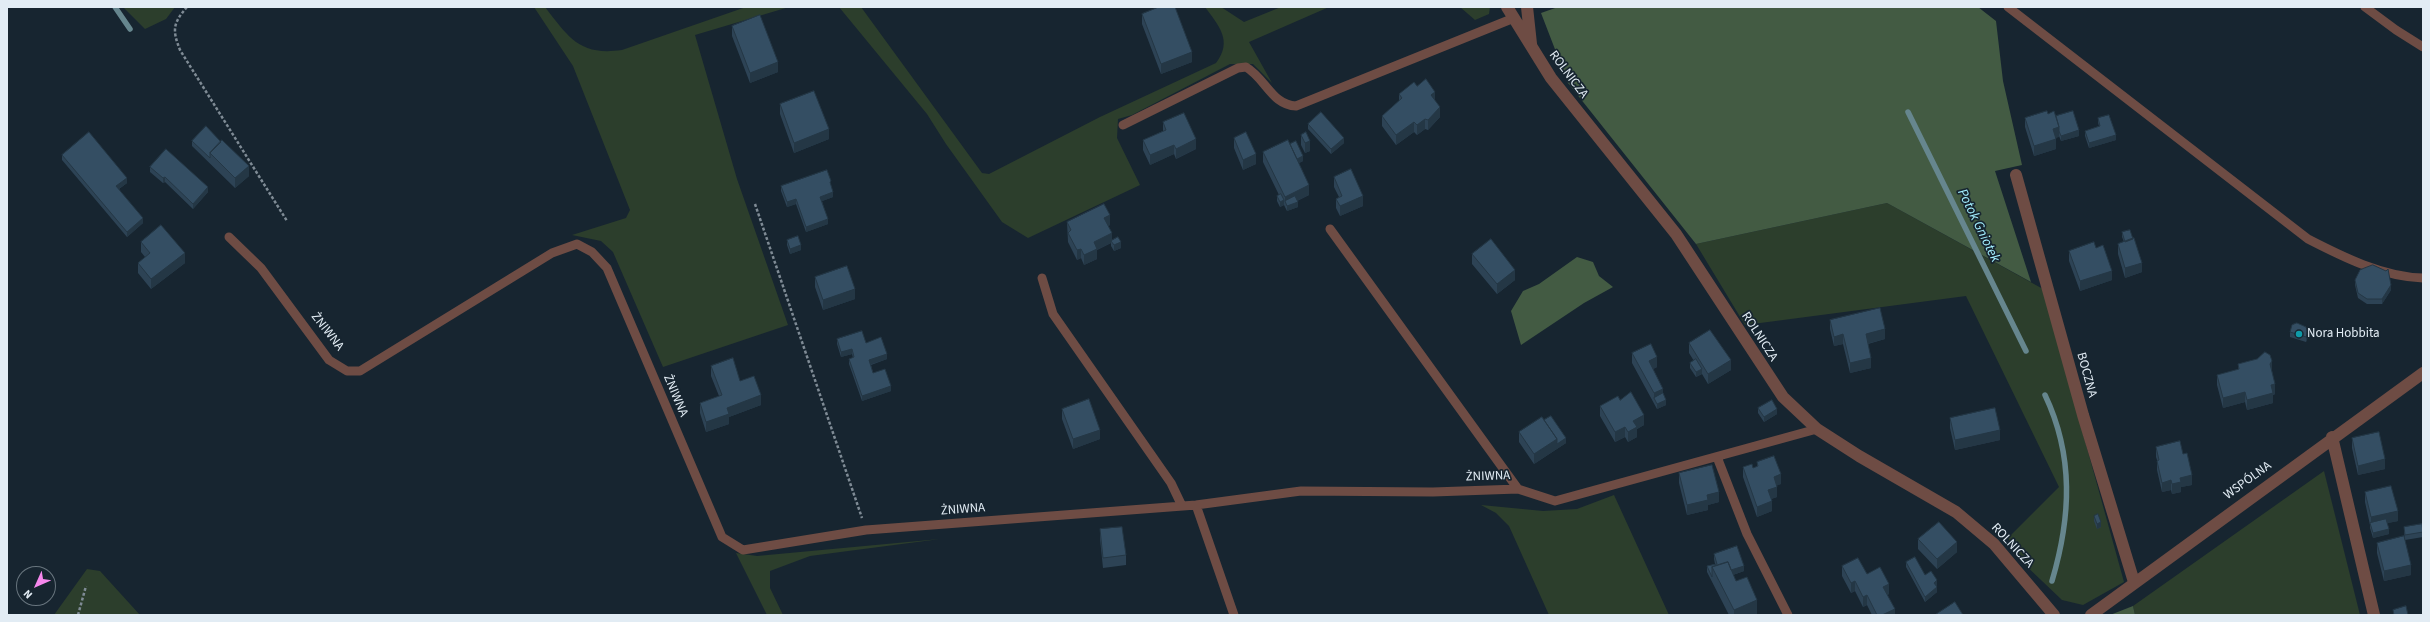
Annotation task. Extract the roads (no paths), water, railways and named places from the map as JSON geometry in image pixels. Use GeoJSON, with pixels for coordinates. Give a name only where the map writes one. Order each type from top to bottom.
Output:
{"type":"FeatureCollection","features":[{"type":"Feature","properties":{"kind":"street","name":"ROLNICZA"},"geometry":{"type":"LineString","coordinates":[[1507,7],[1551,78],[1676,234],[1783,397],[1817,429],[1956,512],[1994,544],[2054,615]]}},
{"type":"Feature","properties":{"kind":"street"},"geometry":{"type":"LineString","coordinates":[[1527,7],[1531,47]]}},
{"type":"Feature","properties":{"kind":"street","name":"BOCZNA"},"geometry":{"type":"LineString","coordinates":[[2016,175],[2083,415],[2134,582]]}},
{"type":"Feature","properties":{"kind":"street","name":"WSPÓLNA"},"geometry":{"type":"LineString","coordinates":[[2091,615],[2332,437],[2423,373]]}},
{"type":"Feature","properties":{"kind":"street"},"geometry":{"type":"LineString","coordinates":[[2332,437],[2374,615]]}},
{"type":"Feature","properties":{"kind":"lane"},"geometry":{"type":"LineString","coordinates":[[2008,7],[2308,239],[2343,257],[2406,277],[2423,278]]}},
{"type":"Feature","properties":{"kind":"lane"},"geometry":{"type":"LineString","coordinates":[[2365,7],[2396,30],[2423,47]]}},
{"type":"Feature","properties":{"kind":"lane"},"geometry":{"type":"LineString","coordinates":[[1123,125],[1238,68],[1246,67],[1258,74],[1280,102],[1285,106],[1296,106],[1514,18]]}},
{"type":"Feature","properties":{"kind":"lane"},"geometry":{"type":"LineString","coordinates":[[1330,230],[1518,489]]}},
{"type":"Feature","properties":{"kind":"lane","name":"ŻNIWNA"},"geometry":{"type":"LineString","coordinates":[[229,237],[261,268],[329,360],[347,371],[360,371],[552,253],[577,244],[592,252],[607,268],[722,537],[743,550],[866,530],[1196,505],[1301,491],[1433,492],[1518,489],[1555,501],[1817,429]]}},
{"type":"Feature","properties":{"kind":"lane"},"geometry":{"type":"LineString","coordinates":[[1042,278],[1053,314],[1171,483],[1182,506]]}},
{"type":"Feature","properties":{"kind":"lane"},"geometry":{"type":"LineString","coordinates":[[1717,457],[1747,534],[1788,615]]}},
{"type":"Feature","properties":{"kind":"lane"},"geometry":{"type":"LineString","coordinates":[[1196,505],[1234,615]]}},
{"type":"Feature","properties":{"kind":"waterway"},"geometry":{"type":"LineString","coordinates":[[115,7],[130,29]]}},
{"type":"Feature","properties":{"kind":"waterway","name":"Potok Gniotek"},"geometry":{"type":"LineString","coordinates":[[1908,112],[2026,351]]}},
{"type":"Feature","properties":{"kind":"waterway","name":"Potok Gniotek"},"geometry":{"type":"LineString","coordinates":[[2045,395],[2061,441],[2065,464],[2066,487],[2066,510],[2063,534],[2052,581]]}},
{"type":"Feature","properties":{"kind":"place","name":"Nora Hobbita"},"geometry":{"type":"Point","coordinates":[2299,334]}}]}
